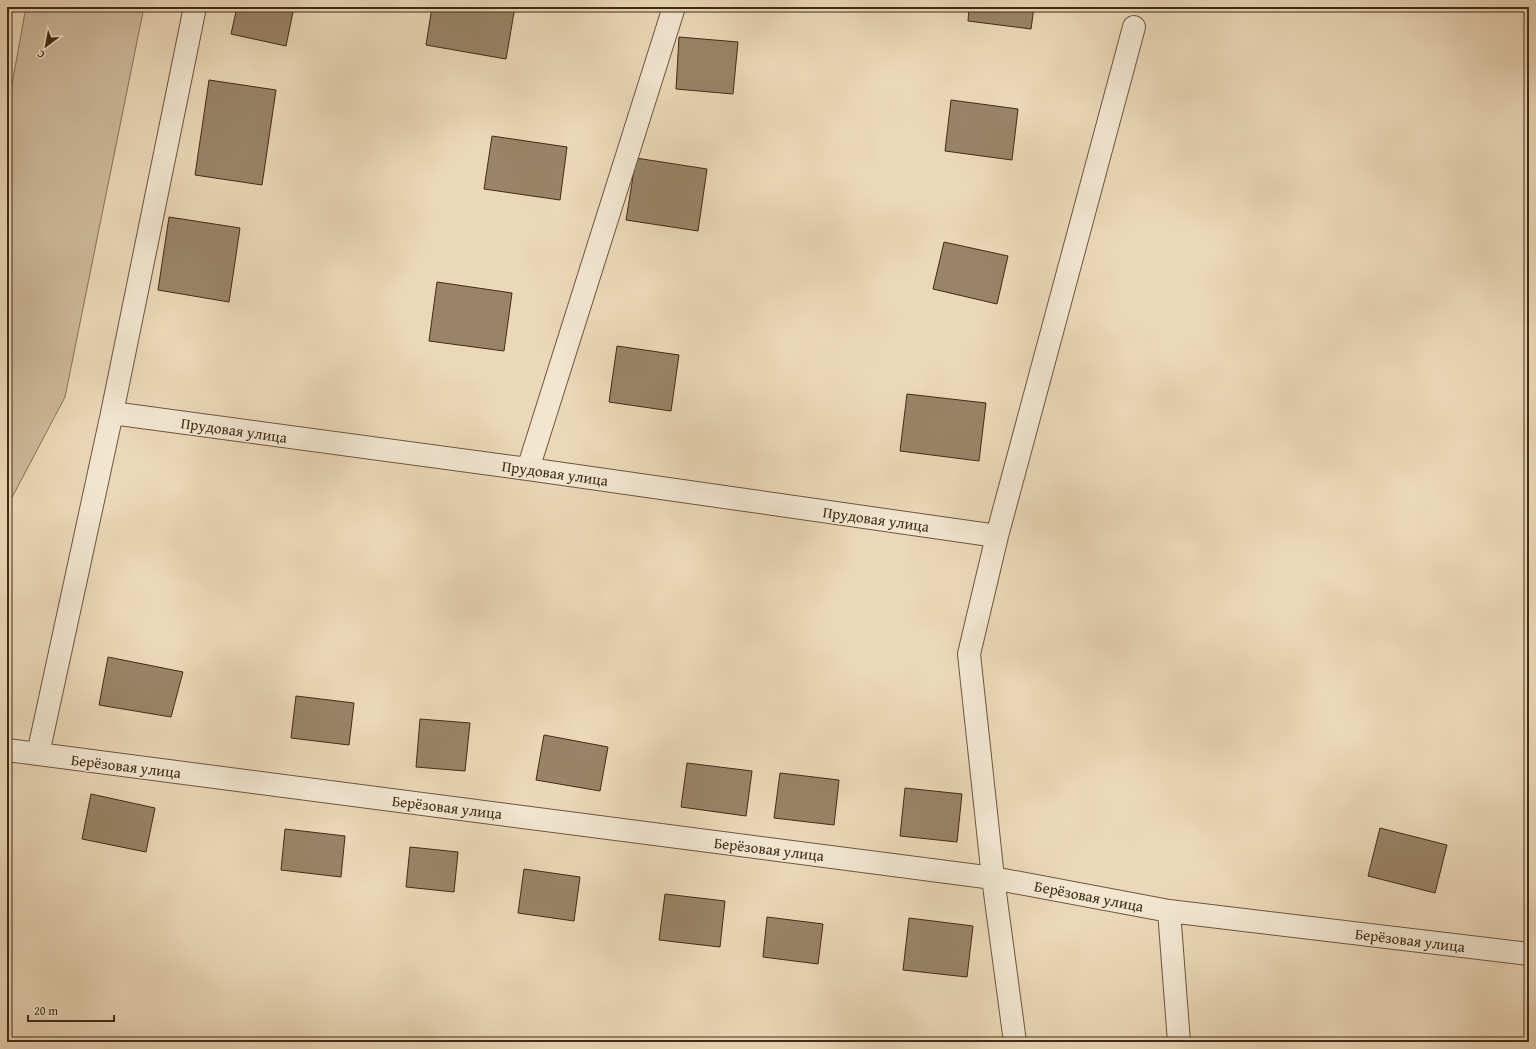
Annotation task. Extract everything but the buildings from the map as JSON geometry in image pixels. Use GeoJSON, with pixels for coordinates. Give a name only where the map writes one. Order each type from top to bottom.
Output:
{"type":"FeatureCollection","features":[{"type":"Feature","properties":{"kind":"street"},"geometry":{"type":"LineString","coordinates":[[38,754],[112,413],[195,7]]}},
{"type":"Feature","properties":{"kind":"street"},"geometry":{"type":"LineString","coordinates":[[528,469],[674,7]]}},
{"type":"Feature","properties":{"kind":"street"},"geometry":{"type":"LineString","coordinates":[[1014,1042],[993,878],[969,654],[997,536],[1134,27]]}},
{"type":"Feature","properties":{"kind":"street","name":"Прудовая улица"},"geometry":{"type":"LineString","coordinates":[[112,413],[528,469],[997,536]]}},
{"type":"Feature","properties":{"kind":"street","name":"Берёзовая улица"},"geometry":{"type":"LineString","coordinates":[[7,750],[993,878],[1169,911],[1529,954]]}},
{"type":"Feature","properties":{"kind":"street"},"geometry":{"type":"LineString","coordinates":[[1169,911],[1179,1042]]}},
{"type":"Feature","properties":{"kind":"shaded area"},"geometry":{"type":"Polygon","coordinates":[[[26,7],[144,7],[65,397],[7,507],[7,112],[26,7]]]}}]}
